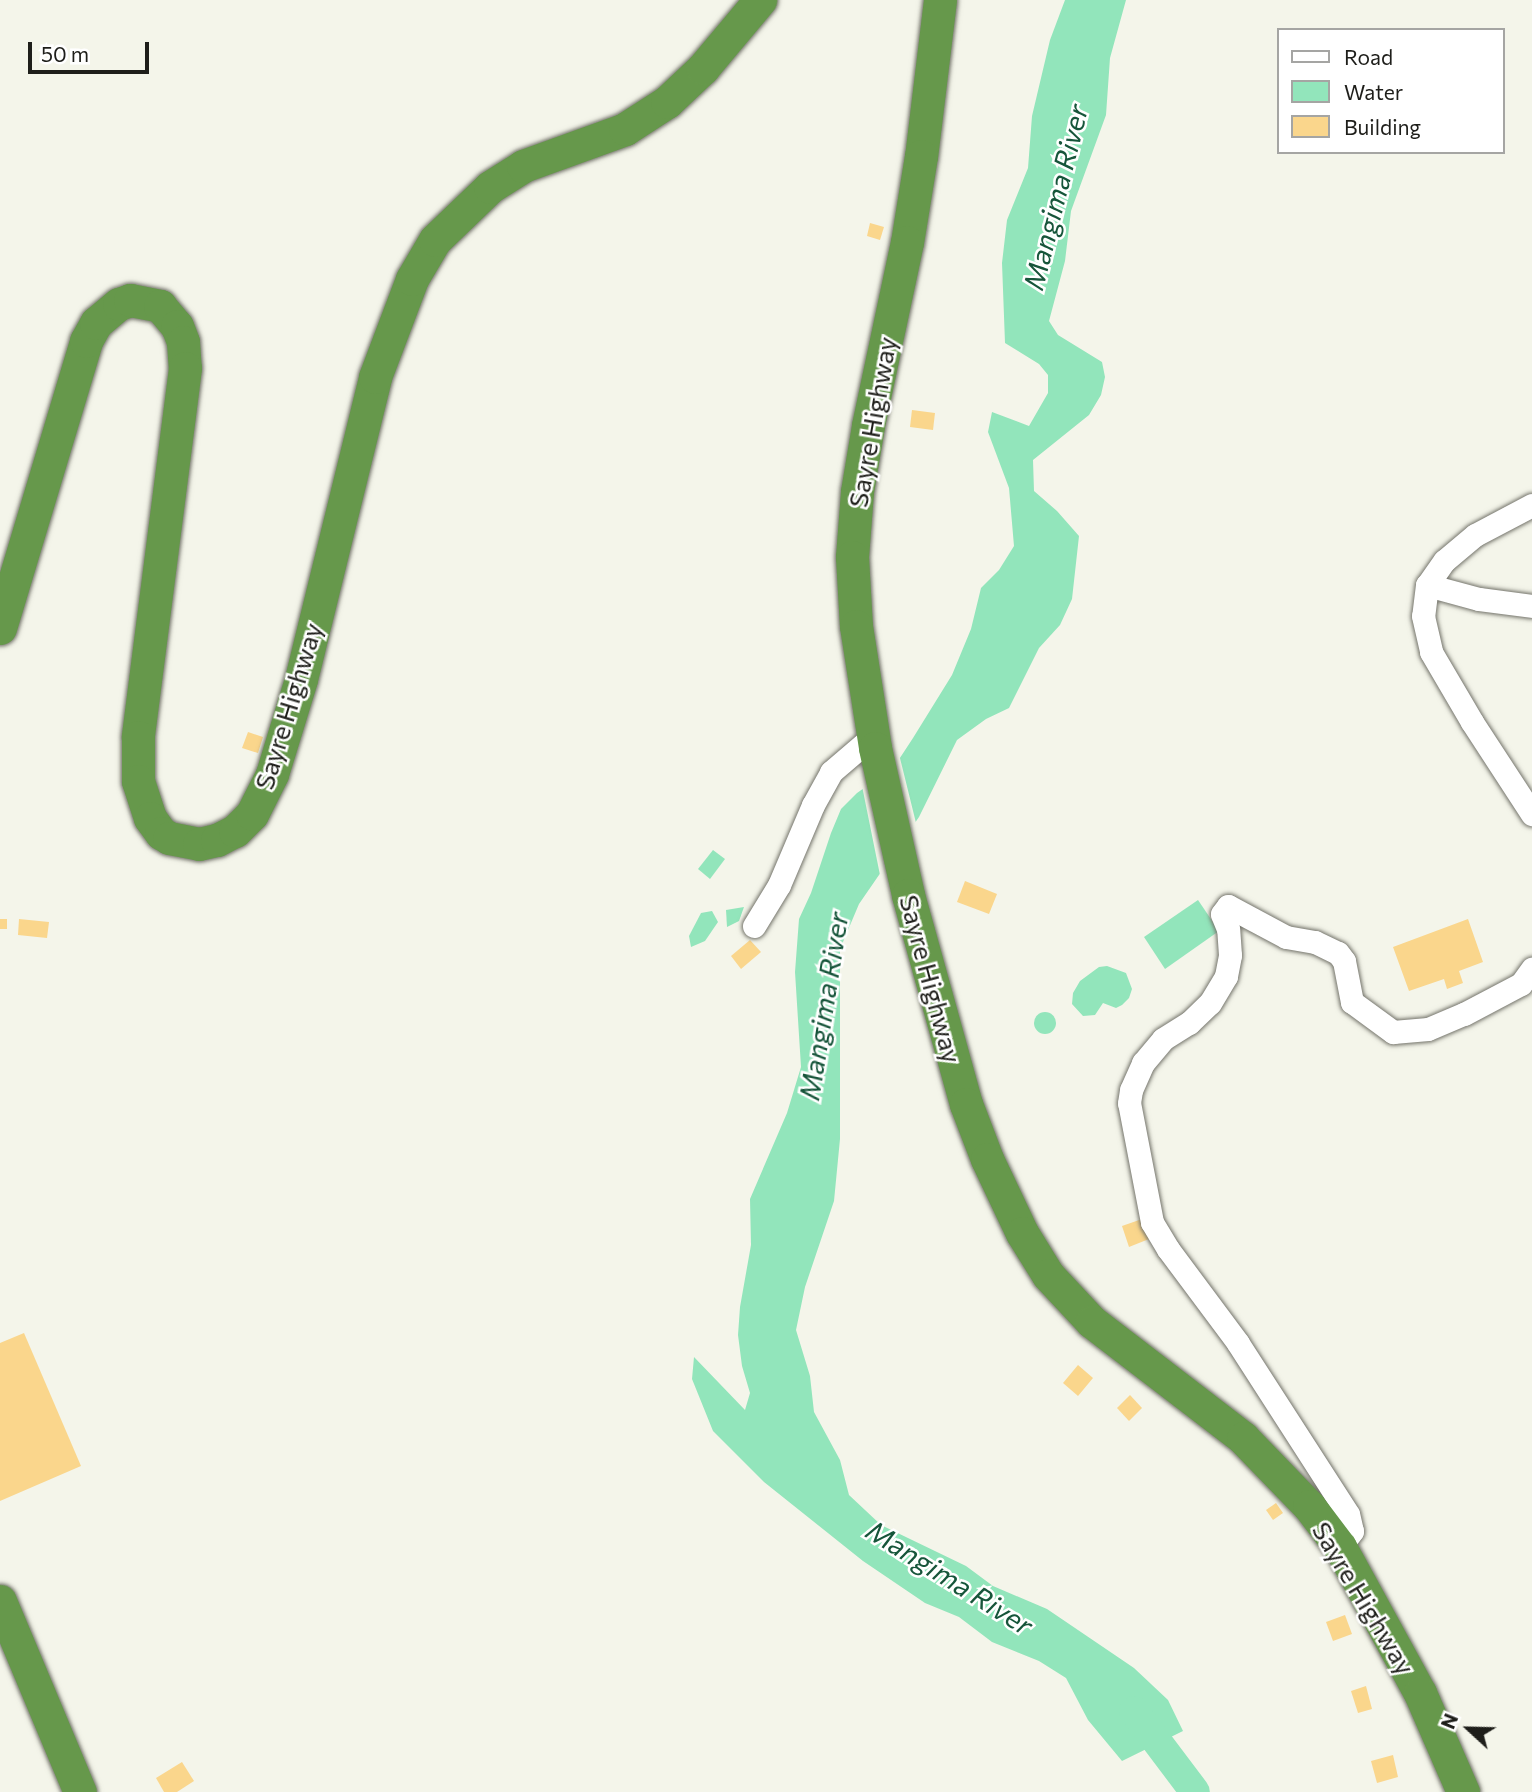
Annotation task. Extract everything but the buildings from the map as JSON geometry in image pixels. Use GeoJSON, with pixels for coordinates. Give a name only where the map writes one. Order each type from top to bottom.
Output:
{"type":"FeatureCollection","features":[{"type":"Feature","properties":{"kind":"highway","name":"Sayre Highway"},"geometry":{"type":"LineString","coordinates":[[0,628],[86,341],[96,323],[119,304],[130,300],[160,306],[177,326],[183,342],[185,368],[138,737],[138,781],[150,818],[161,833],[169,838],[199,844],[218,840],[235,831],[252,814],[272,774],[301,679],[375,377],[412,279],[436,240],[490,187],[523,166],[625,129],[667,102],[704,68],[760,0]]}},
{"type":"Feature","properties":{"kind":"highway","name":"Sayre Highway"},"geometry":{"type":"LineString","coordinates":[[940,0],[907,242],[868,426],[857,492],[852,557],[856,626],[874,742],[908,895],[966,1104],[1016,1221],[1048,1275],[1092,1322],[1242,1438],[1309,1506],[1340,1547],[1420,1693],[1463,1792]]}},
{"type":"Feature","properties":{"kind":"highway"},"geometry":{"type":"LineString","coordinates":[[0,1601],[80,1792]]}},
{"type":"Feature","properties":{"kind":"street"},"geometry":{"type":"LineString","coordinates":[[1532,505],[1475,535],[1444,561],[1427,585],[1423,616],[1431,652],[1472,722],[1532,814]]}},
{"type":"Feature","properties":{"kind":"street"},"geometry":{"type":"LineString","coordinates":[[1427,585],[1466,596],[1532,606]]}},
{"type":"Feature","properties":{"kind":"street"},"geometry":{"type":"LineString","coordinates":[[754,926],[779,885],[813,805],[831,772],[874,742]]}},
{"type":"Feature","properties":{"kind":"street"},"geometry":{"type":"LineString","coordinates":[[1340,1547],[1352,1531],[1348,1514],[1238,1343],[1168,1249],[1152,1222],[1129,1103],[1131,1090],[1143,1063],[1163,1040],[1189,1023],[1210,1003],[1226,976],[1230,955],[1228,929],[1222,914],[1228,906],[1286,937],[1315,942],[1338,953],[1344,961],[1352,1002],[1393,1032],[1428,1029],[1464,1014],[1521,984],[1532,969]]}},
{"type":"Feature","properties":{"kind":"water"},"geometry":{"type":"Polygon","coordinates":[[[1065,0],[1126,0],[1110,58],[1106,115],[1071,211],[1065,261],[1049,321],[1058,335],[1102,362],[1105,377],[1101,395],[1089,415],[1033,460],[1034,491],[1057,511],[1079,536],[1072,599],[1060,625],[1039,648],[1009,708],[986,719],[957,740],[919,817],[859,904],[840,949],[840,1139],[834,1201],[805,1287],[796,1330],[810,1376],[814,1412],[840,1460],[849,1495],[881,1525],[966,1566],[993,1586],[1047,1609],[1134,1668],[1168,1700],[1183,1731],[1122,1761],[1088,1720],[1066,1678],[1039,1661],[992,1642],[959,1617],[925,1603],[863,1561],[764,1482],[713,1431],[692,1379],[694,1357],[745,1410],[750,1393],[742,1366],[738,1335],[751,1245],[750,1199],[787,1113],[801,1067],[795,972],[799,919],[811,893],[831,833],[841,809],[857,793],[894,767],[913,738],[952,675],[971,629],[981,588],[999,570],[1014,546],[1009,488],[988,432],[992,412],[1029,426],[1048,393],[1048,375],[1039,364],[1005,343],[1002,263],[1007,220],[1028,168],[1032,116],[1050,40],[1065,0]]]}},
{"type":"Feature","properties":{"kind":"water"},"geometry":{"type":"Polygon","coordinates":[[[713,850],[725,859],[710,879],[698,869],[713,850]]]}},
{"type":"Feature","properties":{"kind":"water"},"geometry":{"type":"Polygon","coordinates":[[[1198,900],[1219,931],[1165,969],[1144,937],[1198,900]]]}},
{"type":"Feature","properties":{"kind":"water"},"geometry":{"type":"Polygon","coordinates":[[[744,907],[739,921],[727,927],[726,910],[744,907]]]}},
{"type":"Feature","properties":{"kind":"water"},"geometry":{"type":"Polygon","coordinates":[[[712,911],[718,922],[705,941],[691,947],[689,936],[701,913],[712,911]]]}},
{"type":"Feature","properties":{"kind":"water"},"geometry":{"type":"Polygon","coordinates":[[[1107,966],[1126,973],[1132,989],[1129,998],[1116,1008],[1103,1003],[1095,1015],[1083,1016],[1072,1004],[1073,993],[1080,981],[1099,967],[1107,966]]]}},
{"type":"Feature","properties":{"kind":"water"},"geometry":{"type":"Polygon","coordinates":[[[1045,1012],[1053,1015],[1056,1023],[1053,1031],[1045,1034],[1037,1031],[1034,1023],[1037,1015],[1045,1012]]]}},
{"type":"Feature","properties":{"kind":"pier"},"geometry":{"type":"Polygon","coordinates":[[[899,754],[917,827],[881,880],[862,786],[892,765],[899,754]]]}},
{"type":"Feature","properties":{"kind":"waterway","name":"Mangima River"},"geometry":{"type":"LineString","coordinates":[[1134,1711],[1195,1792]]}}]}
